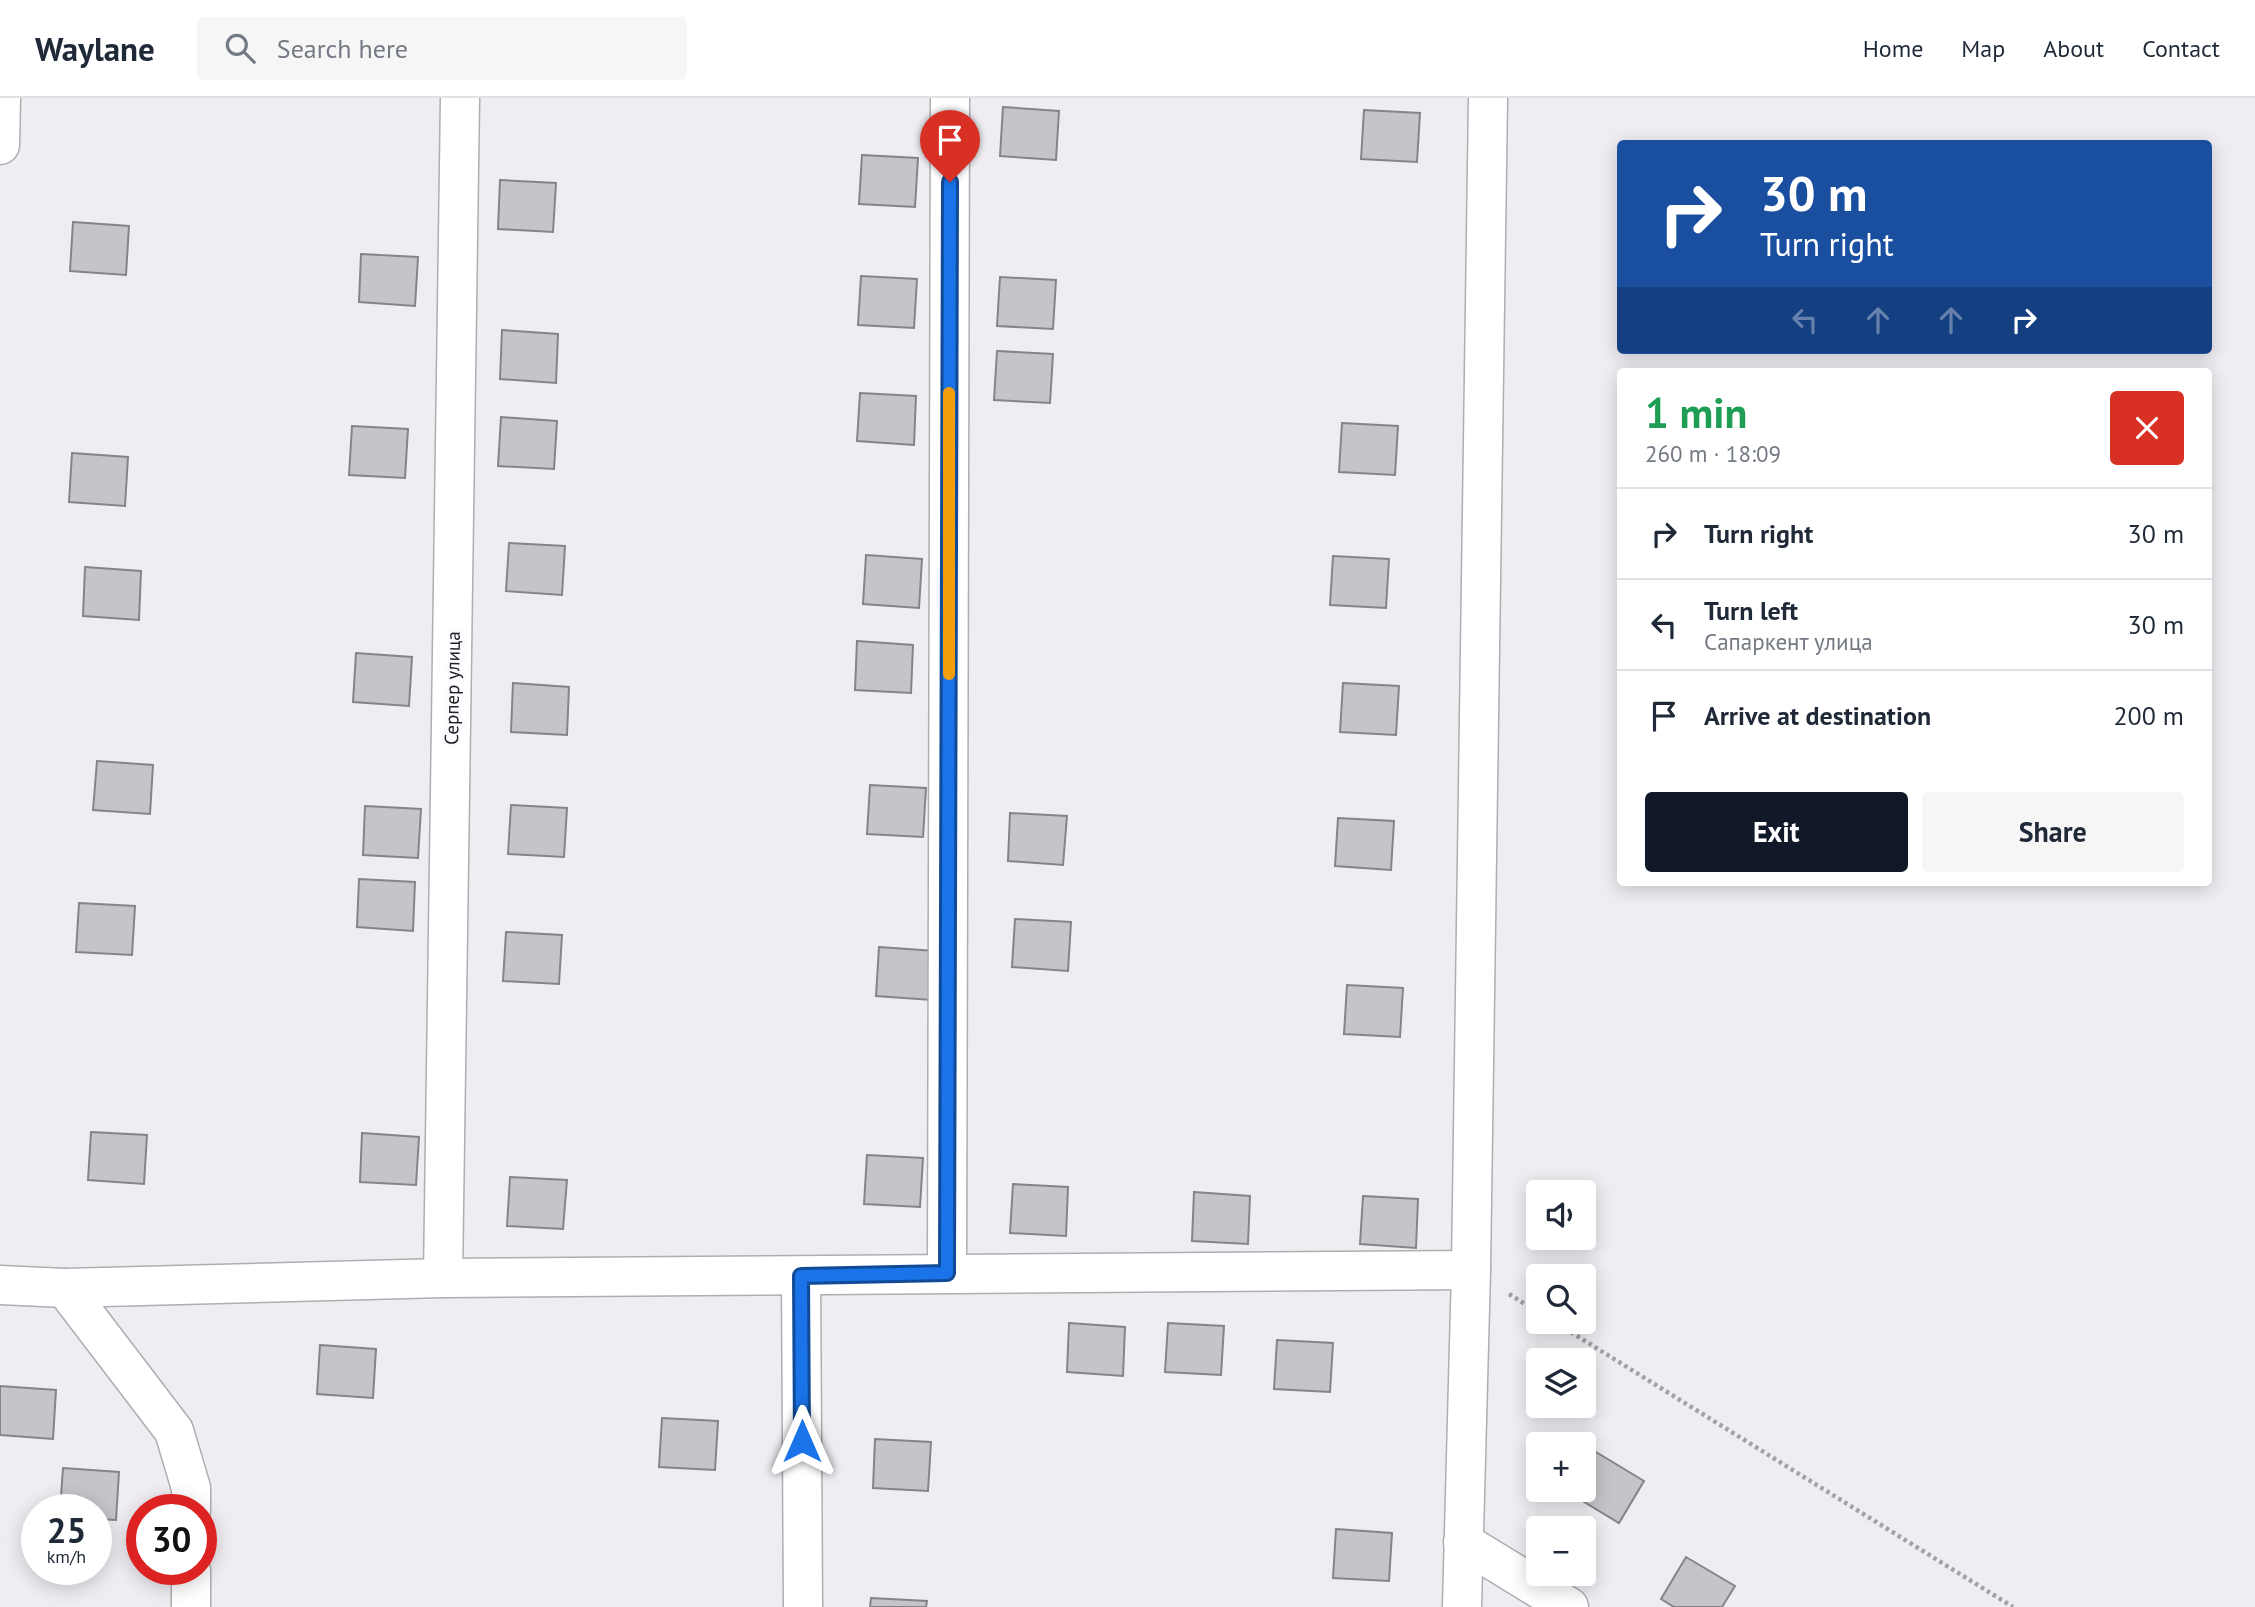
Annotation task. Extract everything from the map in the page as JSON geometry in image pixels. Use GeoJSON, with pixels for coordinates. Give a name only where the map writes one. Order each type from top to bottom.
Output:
{"type":"FeatureCollection","features":[{"type":"Feature","properties":{"kind":"street"},"geometry":{"type":"LineString","coordinates":[[0,145],[1,98]]}},
{"type":"Feature","properties":{"kind":"street","name":"Серпер улица"},"geometry":{"type":"LineString","coordinates":[[443,1278],[460,98]]}},
{"type":"Feature","properties":{"kind":"street"},"geometry":{"type":"LineString","coordinates":[[947,1273],[950,98]]}},
{"type":"Feature","properties":{"kind":"street"},"geometry":{"type":"LineString","coordinates":[[1462,1607],[1472,1270],[1488,98]]}},
{"type":"Feature","properties":{"kind":"street"},"geometry":{"type":"LineString","coordinates":[[0,1285],[65,1288],[443,1278],[1472,1270]]}},
{"type":"Feature","properties":{"kind":"street"},"geometry":{"type":"LineString","coordinates":[[801,1276],[803,1607]]}},
{"type":"Feature","properties":{"kind":"street"},"geometry":{"type":"LineString","coordinates":[[65,1288],[174,1431],[191,1494]]}},
{"type":"Feature","properties":{"kind":"street"},"geometry":{"type":"LineString","coordinates":[[1463,1542],[1569,1607]]}},
{"type":"Feature","properties":{"kind":"street"},"geometry":{"type":"LineString","coordinates":[[191,1585],[191,1607]]}},
{"type":"Feature","properties":{"kind":"path"},"geometry":{"type":"LineString","coordinates":[[1574,1334],[2013,1607]]}},
{"type":"Feature","properties":{"kind":"building"},"geometry":{"type":"Polygon","coordinates":[[[1003,107],[1059,111],[1056,160],[1000,156],[1003,107]]]}},
{"type":"Feature","properties":{"kind":"building"},"geometry":{"type":"Polygon","coordinates":[[[1364,110],[1420,113],[1417,162],[1361,159],[1364,110]]]}},
{"type":"Feature","properties":{"kind":"building"},"geometry":{"type":"Polygon","coordinates":[[[862,155],[918,158],[915,207],[859,204],[862,155]]]}},
{"type":"Feature","properties":{"kind":"building"},"geometry":{"type":"Polygon","coordinates":[[[500,180],[556,183],[553,232],[498,229],[500,180]]]}},
{"type":"Feature","properties":{"kind":"building"},"geometry":{"type":"Polygon","coordinates":[[[73,222],[129,226],[126,275],[70,271],[73,222]]]}},
{"type":"Feature","properties":{"kind":"building"},"geometry":{"type":"Polygon","coordinates":[[[361,254],[418,257],[415,306],[359,302],[361,254]]]}},
{"type":"Feature","properties":{"kind":"building"},"geometry":{"type":"Polygon","coordinates":[[[861,276],[917,279],[914,328],[858,325],[861,276]]]}},
{"type":"Feature","properties":{"kind":"building"},"geometry":{"type":"Polygon","coordinates":[[[1000,277],[1056,280],[1053,329],[997,326],[1000,277]]]}},
{"type":"Feature","properties":{"kind":"building"},"geometry":{"type":"Polygon","coordinates":[[[502,330],[558,334],[556,383],[500,379],[502,330]]]}},
{"type":"Feature","properties":{"kind":"building"},"geometry":{"type":"Polygon","coordinates":[[[997,351],[1053,354],[1050,403],[994,400],[997,351]]]}},
{"type":"Feature","properties":{"kind":"building"},"geometry":{"type":"Polygon","coordinates":[[[860,393],[916,396],[914,445],[857,441],[860,393]]]}},
{"type":"Feature","properties":{"kind":"building"},"geometry":{"type":"Polygon","coordinates":[[[501,417],[557,421],[554,469],[498,466],[501,417]]]}},
{"type":"Feature","properties":{"kind":"building"},"geometry":{"type":"Polygon","coordinates":[[[1342,423],[1398,426],[1395,475],[1339,472],[1342,423]]]}},
{"type":"Feature","properties":{"kind":"building"},"geometry":{"type":"Polygon","coordinates":[[[352,426],[408,429],[405,478],[349,475],[352,426]]]}},
{"type":"Feature","properties":{"kind":"building"},"geometry":{"type":"Polygon","coordinates":[[[72,453],[128,457],[125,506],[69,502],[72,453]]]}},
{"type":"Feature","properties":{"kind":"building"},"geometry":{"type":"Polygon","coordinates":[[[509,543],[565,546],[562,595],[506,591],[509,543]]]}},
{"type":"Feature","properties":{"kind":"building"},"geometry":{"type":"Polygon","coordinates":[[[866,555],[922,559],[919,608],[863,604],[866,555]]]}},
{"type":"Feature","properties":{"kind":"building"},"geometry":{"type":"Polygon","coordinates":[[[1333,556],[1389,559],[1386,608],[1330,605],[1333,556]]]}},
{"type":"Feature","properties":{"kind":"building"},"geometry":{"type":"Polygon","coordinates":[[[85,567],[141,571],[139,620],[83,616],[85,567]]]}},
{"type":"Feature","properties":{"kind":"building"},"geometry":{"type":"Polygon","coordinates":[[[857,641],[913,645],[911,693],[855,690],[857,641]]]}},
{"type":"Feature","properties":{"kind":"building"},"geometry":{"type":"Polygon","coordinates":[[[356,653],[412,657],[409,706],[353,702],[356,653]]]}},
{"type":"Feature","properties":{"kind":"building"},"geometry":{"type":"Polygon","coordinates":[[[513,683],[569,687],[567,735],[511,732],[513,683]]]}},
{"type":"Feature","properties":{"kind":"building"},"geometry":{"type":"Polygon","coordinates":[[[1343,683],[1399,686],[1396,735],[1340,732],[1343,683]]]}},
{"type":"Feature","properties":{"kind":"building"},"geometry":{"type":"Polygon","coordinates":[[[97,761],[153,765],[150,814],[93,810],[97,761]]]}},
{"type":"Feature","properties":{"kind":"building"},"geometry":{"type":"Polygon","coordinates":[[[870,785],[926,788],[923,837],[867,834],[870,785]]]}},
{"type":"Feature","properties":{"kind":"building"},"geometry":{"type":"Polygon","coordinates":[[[511,805],[567,808],[564,857],[508,854],[511,805]]]}},
{"type":"Feature","properties":{"kind":"building"},"geometry":{"type":"Polygon","coordinates":[[[365,806],[421,809],[418,858],[363,855],[365,806]]]}},
{"type":"Feature","properties":{"kind":"building"},"geometry":{"type":"Polygon","coordinates":[[[1010,813],[1067,816],[1063,865],[1008,861],[1010,813]]]}},
{"type":"Feature","properties":{"kind":"building"},"geometry":{"type":"Polygon","coordinates":[[[1338,818],[1394,821],[1391,870],[1335,866],[1338,818]]]}},
{"type":"Feature","properties":{"kind":"building"},"geometry":{"type":"Polygon","coordinates":[[[359,879],[415,882],[413,931],[357,927],[359,879]]]}},
{"type":"Feature","properties":{"kind":"building"},"geometry":{"type":"Polygon","coordinates":[[[79,903],[135,906],[132,955],[76,952],[79,903]]]}},
{"type":"Feature","properties":{"kind":"building"},"geometry":{"type":"Polygon","coordinates":[[[1015,919],[1071,922],[1068,971],[1012,967],[1015,919]]]}},
{"type":"Feature","properties":{"kind":"building"},"geometry":{"type":"Polygon","coordinates":[[[506,932],[562,935],[559,984],[503,981],[506,932]]]}},
{"type":"Feature","properties":{"kind":"building"},"geometry":{"type":"Polygon","coordinates":[[[879,947],[935,951],[932,1000],[876,996],[879,947]]]}},
{"type":"Feature","properties":{"kind":"building"},"geometry":{"type":"Polygon","coordinates":[[[1347,985],[1403,988],[1400,1037],[1344,1034],[1347,985]]]}},
{"type":"Feature","properties":{"kind":"building"},"geometry":{"type":"Polygon","coordinates":[[[91,1132],[147,1135],[144,1184],[88,1180],[91,1132]]]}},
{"type":"Feature","properties":{"kind":"building"},"geometry":{"type":"Polygon","coordinates":[[[362,1133],[419,1137],[416,1185],[360,1182],[362,1133]]]}},
{"type":"Feature","properties":{"kind":"building"},"geometry":{"type":"Polygon","coordinates":[[[867,1155],[923,1158],[920,1207],[864,1204],[867,1155]]]}},
{"type":"Feature","properties":{"kind":"building"},"geometry":{"type":"Polygon","coordinates":[[[510,1177],[567,1180],[563,1229],[507,1226],[510,1177]]]}},
{"type":"Feature","properties":{"kind":"building"},"geometry":{"type":"Polygon","coordinates":[[[1013,1184],[1068,1187],[1066,1236],[1010,1233],[1013,1184]]]}},
{"type":"Feature","properties":{"kind":"building"},"geometry":{"type":"Polygon","coordinates":[[[1194,1192],[1250,1196],[1248,1244],[1192,1241],[1194,1192]]]}},
{"type":"Feature","properties":{"kind":"building"},"geometry":{"type":"Polygon","coordinates":[[[1363,1196],[1418,1199],[1416,1248],[1360,1244],[1363,1196]]]}},
{"type":"Feature","properties":{"kind":"building"},"geometry":{"type":"Polygon","coordinates":[[[1069,1323],[1125,1327],[1123,1376],[1067,1372],[1069,1323]]]}},
{"type":"Feature","properties":{"kind":"building"},"geometry":{"type":"Polygon","coordinates":[[[1168,1323],[1224,1326],[1221,1375],[1165,1372],[1168,1323]]]}},
{"type":"Feature","properties":{"kind":"building"},"geometry":{"type":"Polygon","coordinates":[[[1277,1340],[1333,1343],[1330,1392],[1274,1389],[1277,1340]]]}},
{"type":"Feature","properties":{"kind":"building"},"geometry":{"type":"Polygon","coordinates":[[[320,1345],[376,1349],[373,1398],[317,1394],[320,1345]]]}},
{"type":"Feature","properties":{"kind":"building"},"geometry":{"type":"Polygon","coordinates":[[[0,1386],[56,1390],[53,1439],[0,1435],[0,1386]]]}},
{"type":"Feature","properties":{"kind":"building"},"geometry":{"type":"Polygon","coordinates":[[[662,1418],[718,1421],[715,1470],[659,1467],[662,1418]]]}},
{"type":"Feature","properties":{"kind":"building"},"geometry":{"type":"Polygon","coordinates":[[[875,1439],[931,1442],[928,1491],[873,1488],[875,1439]]]}},
{"type":"Feature","properties":{"kind":"building"},"geometry":{"type":"Polygon","coordinates":[[[1596,1452],[1644,1481],[1619,1523],[1584,1502],[1596,1502],[1596,1452]]]}},
{"type":"Feature","properties":{"kind":"building"},"geometry":{"type":"Polygon","coordinates":[[[63,1468],[119,1472],[116,1520],[112,1520],[112,1494],[61,1494],[63,1468]]]}},
{"type":"Feature","properties":{"kind":"building"},"geometry":{"type":"Polygon","coordinates":[[[1336,1529],[1392,1533],[1389,1581],[1333,1578],[1336,1529]]]}},
{"type":"Feature","properties":{"kind":"building"},"geometry":{"type":"Polygon","coordinates":[[[1686,1557],[1735,1586],[1722,1607],[1674,1607],[1661,1599],[1686,1557]]]}},
{"type":"Feature","properties":{"kind":"building"},"geometry":{"type":"Polygon","coordinates":[[[871,1598],[927,1601],[926,1607],[870,1607],[871,1598]]]}},
{"type":"Feature","properties":{"kind":"slow traffic"},"geometry":{"type":"LineString","coordinates":[[949,393],[949,674]]}},
{"type":"Feature","properties":{"kind":"route"},"geometry":{"type":"LineString","coordinates":[[802,1441],[801,1276],[947,1273],[950,182]]}}]}
